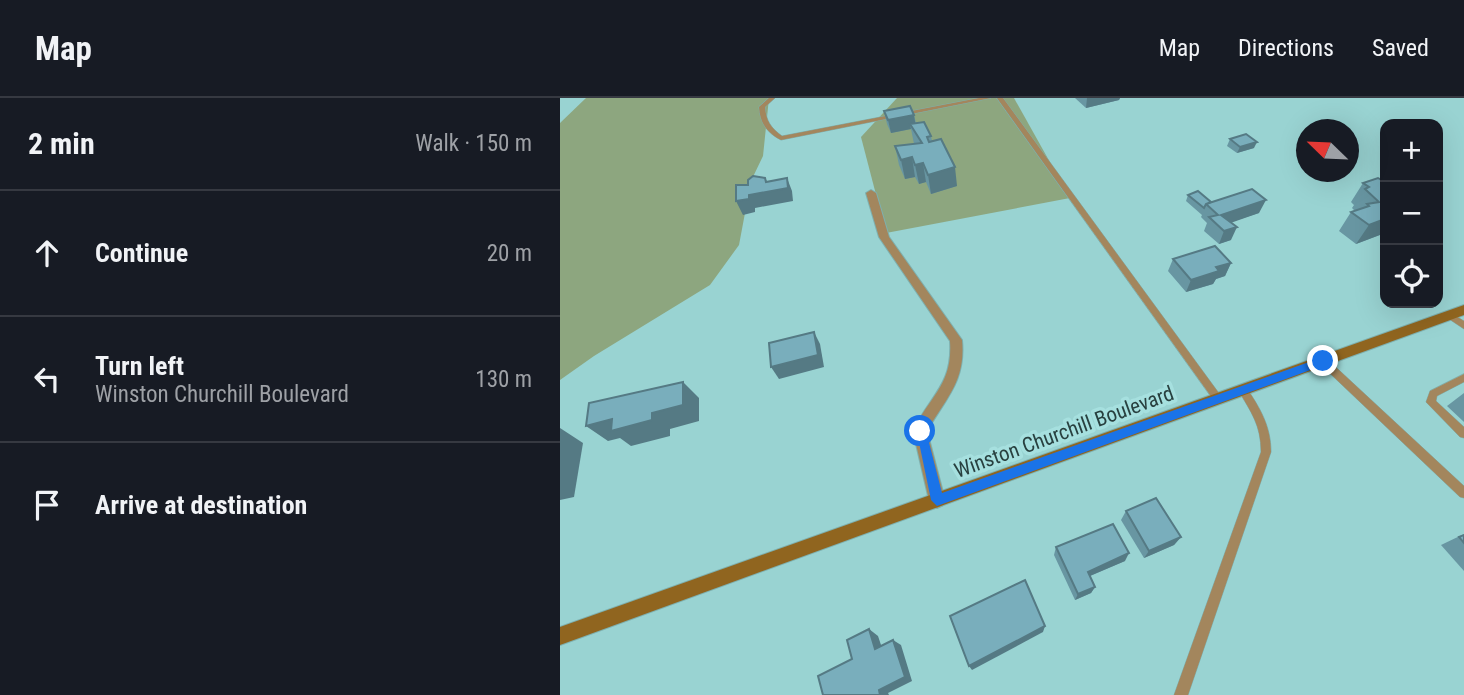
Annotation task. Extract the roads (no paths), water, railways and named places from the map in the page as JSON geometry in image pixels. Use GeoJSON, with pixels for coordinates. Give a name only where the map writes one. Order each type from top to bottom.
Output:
{"type":"FeatureCollection","features":[{"type":"Feature","properties":{"kind":"main road","name":"Winston Churchill Boulevard"},"geometry":{"type":"LineString","coordinates":[[560,636],[1457,313]]}},
{"type":"Feature","properties":{"kind":"street"},"geometry":{"type":"LineString","coordinates":[[871,193],[884,237],[956,340],[960,361],[956,377],[920,431],[937,500]]}},
{"type":"Feature","properties":{"kind":"lane"},"geometry":{"type":"LineString","coordinates":[[772,98],[762,107],[762,118],[768,127],[782,138],[988,98]]}},
{"type":"Feature","properties":{"kind":"lane"},"geometry":{"type":"LineString","coordinates":[[1000,98],[1218,399]]}},
{"type":"Feature","properties":{"kind":"lane"},"geometry":{"type":"LineString","coordinates":[[1457,313],[1464,327]]}},
{"type":"Feature","properties":{"kind":"lane"},"geometry":{"type":"LineString","coordinates":[[1323,361],[1464,493]]}},
{"type":"Feature","properties":{"kind":"lane"},"geometry":{"type":"LineString","coordinates":[[1464,378],[1433,394],[1431,402],[1464,434]]}},
{"type":"Feature","properties":{"kind":"lane"},"geometry":{"type":"LineString","coordinates":[[1181,695],[1266,452],[1267,438],[1263,419],[1243,390]]}}]}
